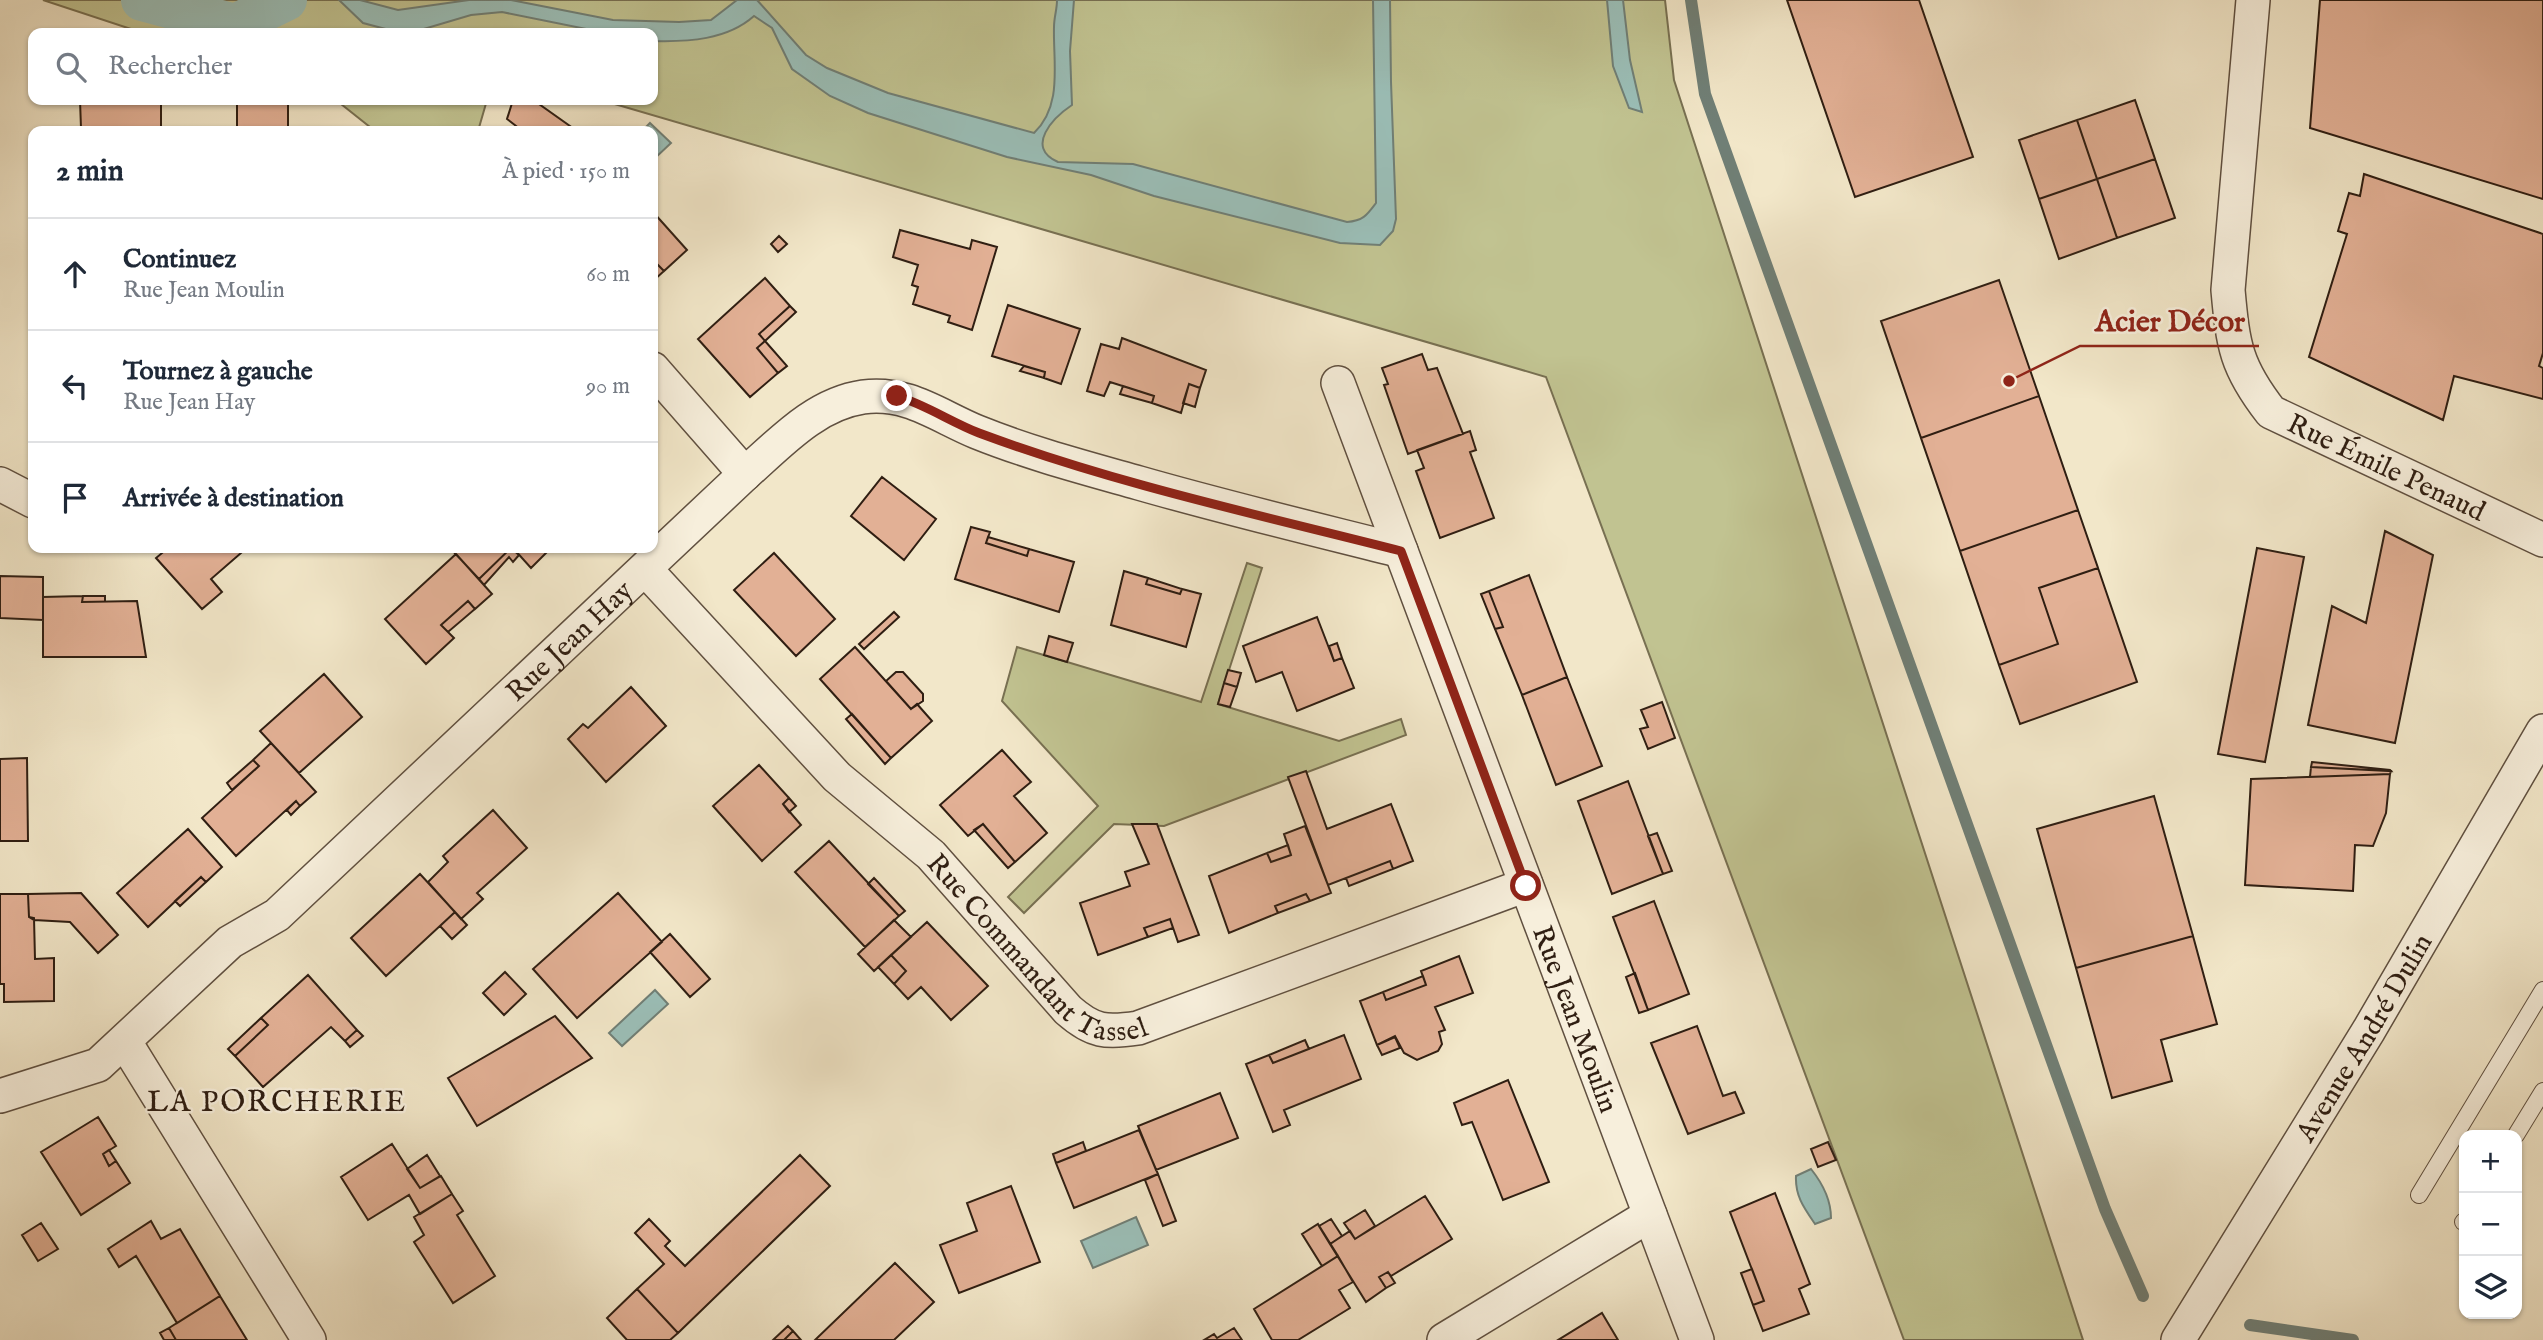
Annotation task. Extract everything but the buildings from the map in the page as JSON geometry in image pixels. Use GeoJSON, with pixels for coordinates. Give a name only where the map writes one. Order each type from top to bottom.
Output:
{"type":"FeatureCollection","features":[{"type":"Feature","properties":{"kind":"street","name":"Rue Émile Penaud"},"geometry":{"type":"LineString","coordinates":[[2253,0],[2228,290],[2232,337],[2247,380],[2271,412],[2543,540]]}},
{"type":"Feature","properties":{"kind":"street"},"geometry":{"type":"LineString","coordinates":[[658,375],[745,474]]}},
{"type":"Feature","properties":{"kind":"street","name":"Rue Jean Moulin"},"geometry":{"type":"LineString","coordinates":[[1338,383],[1697,1340]]}},
{"type":"Feature","properties":{"kind":"street","name":"Rue Jean Hay"},"geometry":{"type":"LineString","coordinates":[[0,1096],[98,1065],[230,942],[277,915],[745,474],[806,420],[834,405],[863,397],[897,396],[922,404],[978,432],[1139,483],[1401,551]]}},
{"type":"Feature","properties":{"kind":"street"},"geometry":{"type":"LineString","coordinates":[[0,484],[28,498]]}},
{"type":"Feature","properties":{"kind":"street","name":"Rue Commandant Tassel"},"geometry":{"type":"LineString","coordinates":[[646,570],[837,777],[931,855],[1068,1010],[1085,1025],[1110,1032],[1138,1028],[1526,886]]}},
{"type":"Feature","properties":{"kind":"street","name":"Avenue André Dulin"},"geometry":{"type":"LineString","coordinates":[[2182,1333],[2369,1030],[2543,730]]}},
{"type":"Feature","properties":{"kind":"street"},"geometry":{"type":"LineString","coordinates":[[125,1042],[309,1340]]}},
{"type":"Feature","properties":{"kind":"street"},"geometry":{"type":"LineString","coordinates":[[1444,1340],[1650,1214]]}},
{"type":"Feature","properties":{"kind":"lane"},"geometry":{"type":"LineString","coordinates":[[2419,1195],[2543,990]]}},
{"type":"Feature","properties":{"kind":"lane"},"geometry":{"type":"LineString","coordinates":[[2519,1130],[2543,1091]]}},
{"type":"Feature","properties":{"kind":"green space"},"geometry":{"type":"Polygon","coordinates":[[[43,0],[1665,0],[1674,80],[2083,1340],[1904,1340],[1546,377],[618,105],[658,105],[658,28],[128,28],[43,0]]]}},
{"type":"Feature","properties":{"kind":"green space"},"geometry":{"type":"Polygon","coordinates":[[[342,105],[486,105],[479,126],[369,126],[342,105]]]}},
{"type":"Feature","properties":{"kind":"green space"},"geometry":{"type":"Polygon","coordinates":[[[1247,563],[1262,568],[1218,704],[1339,741],[1401,719],[1406,735],[1164,826],[1114,824],[1024,913],[1008,897],[1098,806],[1002,701],[1017,647],[1201,702],[1247,563]]]}},
{"type":"Feature","properties":{"kind":"water"},"geometry":{"type":"Polygon","coordinates":[[[339,0],[360,0],[398,10],[469,0],[511,0],[613,20],[679,22],[711,20],[737,0],[757,0],[806,55],[827,68],[888,93],[1034,133],[1043,122],[1053,97],[1057,0],[1074,0],[1070,51],[1072,105],[1057,117],[1046,132],[1043,148],[1048,156],[1058,162],[1133,164],[1347,222],[1364,217],[1376,203],[1373,0],[1390,0],[1396,219],[1393,231],[1380,245],[1340,243],[1154,196],[1091,175],[1007,157],[868,113],[830,96],[792,69],[772,28],[754,16],[719,35],[680,41],[658,41],[658,28],[581,28],[502,12],[471,15],[427,28],[382,28],[363,23],[339,0]]]}},
{"type":"Feature","properties":{"kind":"water"},"geometry":{"type":"Polygon","coordinates":[[[1607,0],[1623,0],[1630,60],[1642,112],[1629,108],[1613,66],[1607,0]]]}},
{"type":"Feature","properties":{"kind":"water"},"geometry":{"type":"Polygon","coordinates":[[[658,131],[671,143],[658,155],[658,131]]]}},
{"type":"Feature","properties":{"kind":"water"},"geometry":{"type":"Polygon","coordinates":[[[655,990],[668,1004],[622,1046],[609,1033],[655,990]]]}},
{"type":"Feature","properties":{"kind":"water"},"geometry":{"type":"Polygon","coordinates":[[[1811,1169],[1826,1192],[1831,1211],[1831,1218],[1815,1224],[1801,1202],[1796,1183],[1796,1176],[1811,1169]]]}},
{"type":"Feature","properties":{"kind":"water"},"geometry":{"type":"Polygon","coordinates":[[[1136,1217],[1148,1245],[1093,1268],[1081,1241],[1136,1217]]]}},
{"type":"Feature","properties":{"kind":"waterway"},"geometry":{"type":"LineString","coordinates":[[142,0],[235,25],[286,0]]}},
{"type":"Feature","properties":{"kind":"waterway"},"geometry":{"type":"LineString","coordinates":[[1691,0],[1705,94],[2105,1209],[2143,1296]]}},
{"type":"Feature","properties":{"kind":"waterway"},"geometry":{"type":"LineString","coordinates":[[2250,1325],[2353,1340]]}},
{"type":"Feature","properties":{"kind":"place","name":"Acier Décor"},"geometry":{"type":"Point","coordinates":[2009,381]}},
{"type":"Feature","properties":{"kind":"district","name":"LA PORCHERIE"},"geometry":{"type":"Point","coordinates":[277,1101]}},
{"type":"Feature","properties":{"kind":"route"},"geometry":{"type":"LineString","coordinates":[[897,396],[922,404],[978,432],[1139,483],[1401,551],[1526,886]]}}]}
